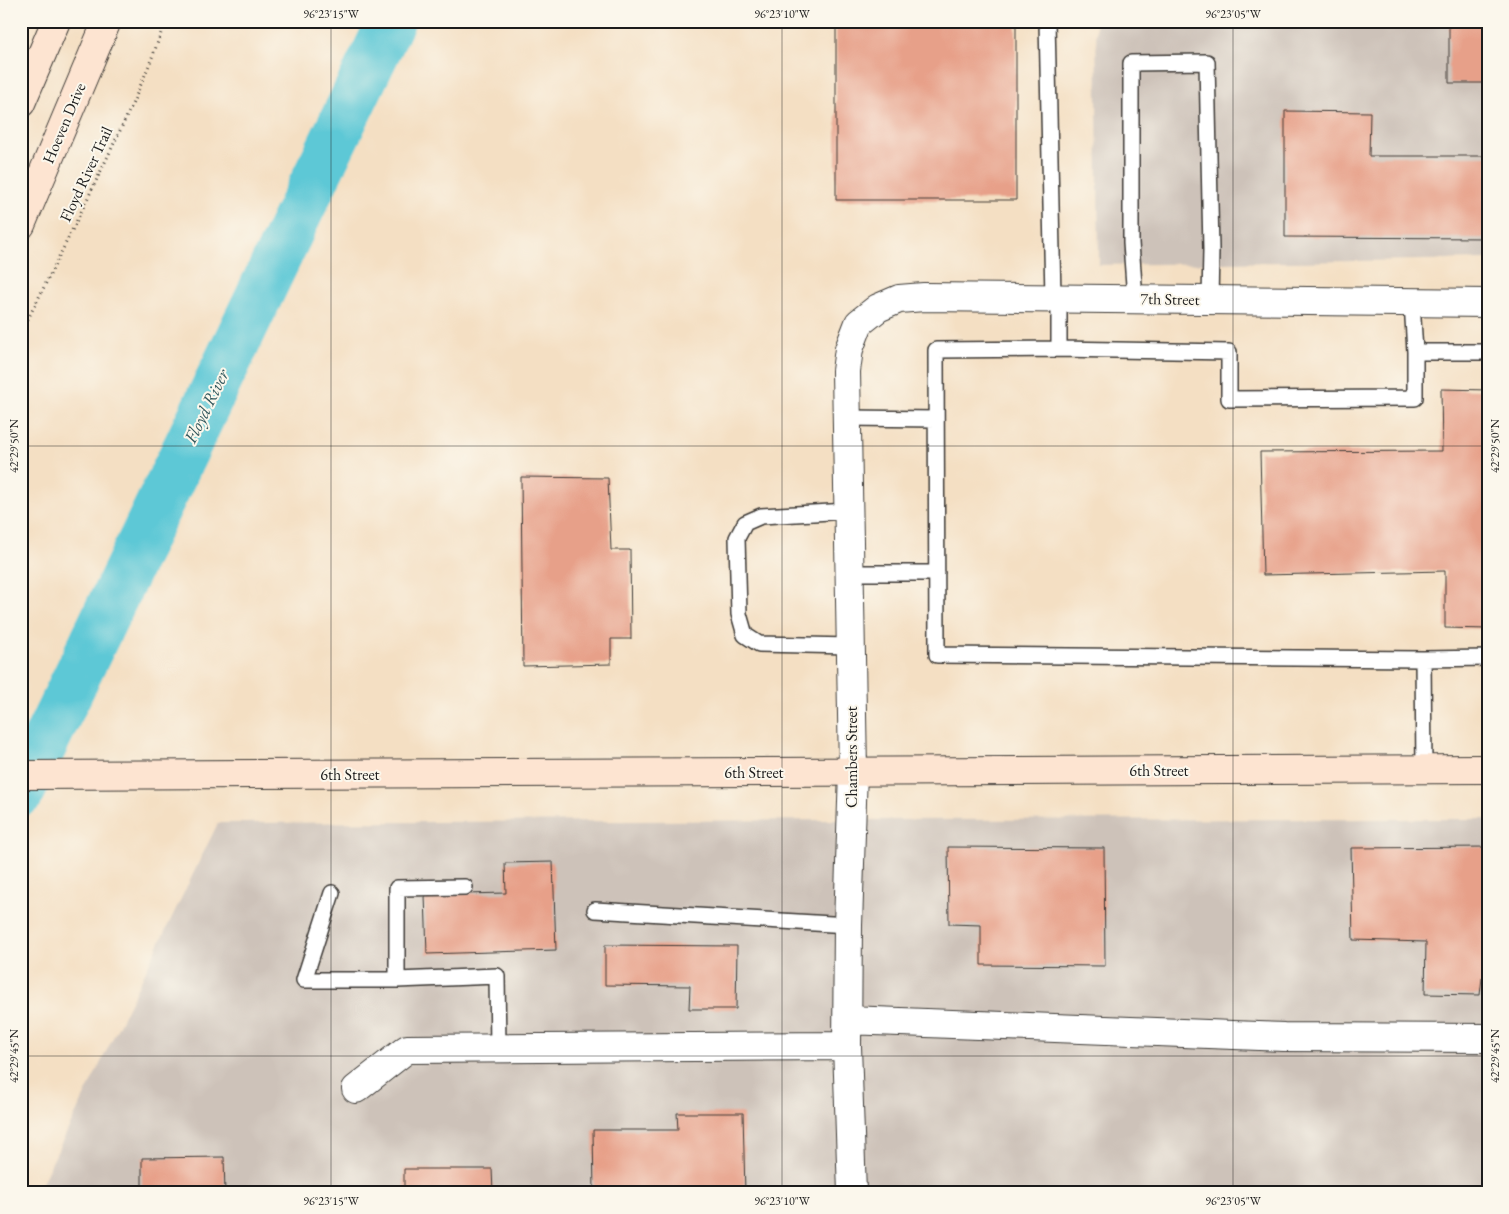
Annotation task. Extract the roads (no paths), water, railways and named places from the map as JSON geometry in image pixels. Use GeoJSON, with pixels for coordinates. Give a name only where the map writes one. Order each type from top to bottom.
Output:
{"type":"FeatureCollection","features":[{"type":"Feature","properties":{"kind":"main road"},"geometry":{"type":"LineString","coordinates":[[21,104],[56,21]]}},
{"type":"Feature","properties":{"kind":"main road","name":"Hoeven Drive"},"geometry":{"type":"LineString","coordinates":[[21,225],[107,21]]}},
{"type":"Feature","properties":{"kind":"main road","name":"6th Street"},"geometry":{"type":"LineString","coordinates":[[21,775],[1488,769]]}},
{"type":"Feature","properties":{"kind":"street","name":"7th Street"},"geometry":{"type":"LineString","coordinates":[[859,323],[878,308],[899,299],[924,296],[1488,303]]}},
{"type":"Feature","properties":{"kind":"street","name":"Chambers Street"},"geometry":{"type":"LineString","coordinates":[[852,1193],[847,1033],[853,771],[846,371],[850,349],[859,323]]}},
{"type":"Feature","properties":{"kind":"street"},"geometry":{"type":"LineString","coordinates":[[356,1089],[407,1049],[498,1048],[847,1033],[1488,1038]]}},
{"type":"Feature","properties":{"kind":"lane"},"geometry":{"type":"LineString","coordinates":[[1047,21],[1059,349]]}},
{"type":"Feature","properties":{"kind":"lane"},"geometry":{"type":"LineString","coordinates":[[1135,299],[1130,242],[1130,63],[1206,62],[1211,250],[1210,300]]}},
{"type":"Feature","properties":{"kind":"lane"},"geometry":{"type":"LineString","coordinates":[[1412,302],[1415,398],[1229,399],[1229,352],[1059,349],[936,350],[937,655],[1488,658]]}},
{"type":"Feature","properties":{"kind":"lane"},"geometry":{"type":"LineString","coordinates":[[1415,352],[1488,352]]}},
{"type":"Feature","properties":{"kind":"lane"},"geometry":{"type":"LineString","coordinates":[[847,418],[936,420]]}},
{"type":"Feature","properties":{"kind":"lane"},"geometry":{"type":"LineString","coordinates":[[848,511],[761,516],[744,523],[737,538],[739,614],[744,636],[759,644],[850,646]]}},
{"type":"Feature","properties":{"kind":"lane"},"geometry":{"type":"LineString","coordinates":[[849,573],[936,573]]}},
{"type":"Feature","properties":{"kind":"lane"},"geometry":{"type":"LineString","coordinates":[[1423,659],[1424,769]]}},
{"type":"Feature","properties":{"kind":"lane"},"geometry":{"type":"LineString","coordinates":[[397,980],[396,888],[465,887]]}},
{"type":"Feature","properties":{"kind":"lane"},"geometry":{"type":"LineString","coordinates":[[332,893],[304,980],[397,980],[497,976],[498,1048]]}},
{"type":"Feature","properties":{"kind":"lane"},"geometry":{"type":"LineString","coordinates":[[595,910],[848,925]]}},
{"type":"Feature","properties":{"kind":"waterway","name":"Floyd River"},"geometry":{"type":"LineString","coordinates":[[21,792],[391,21]]}}]}
